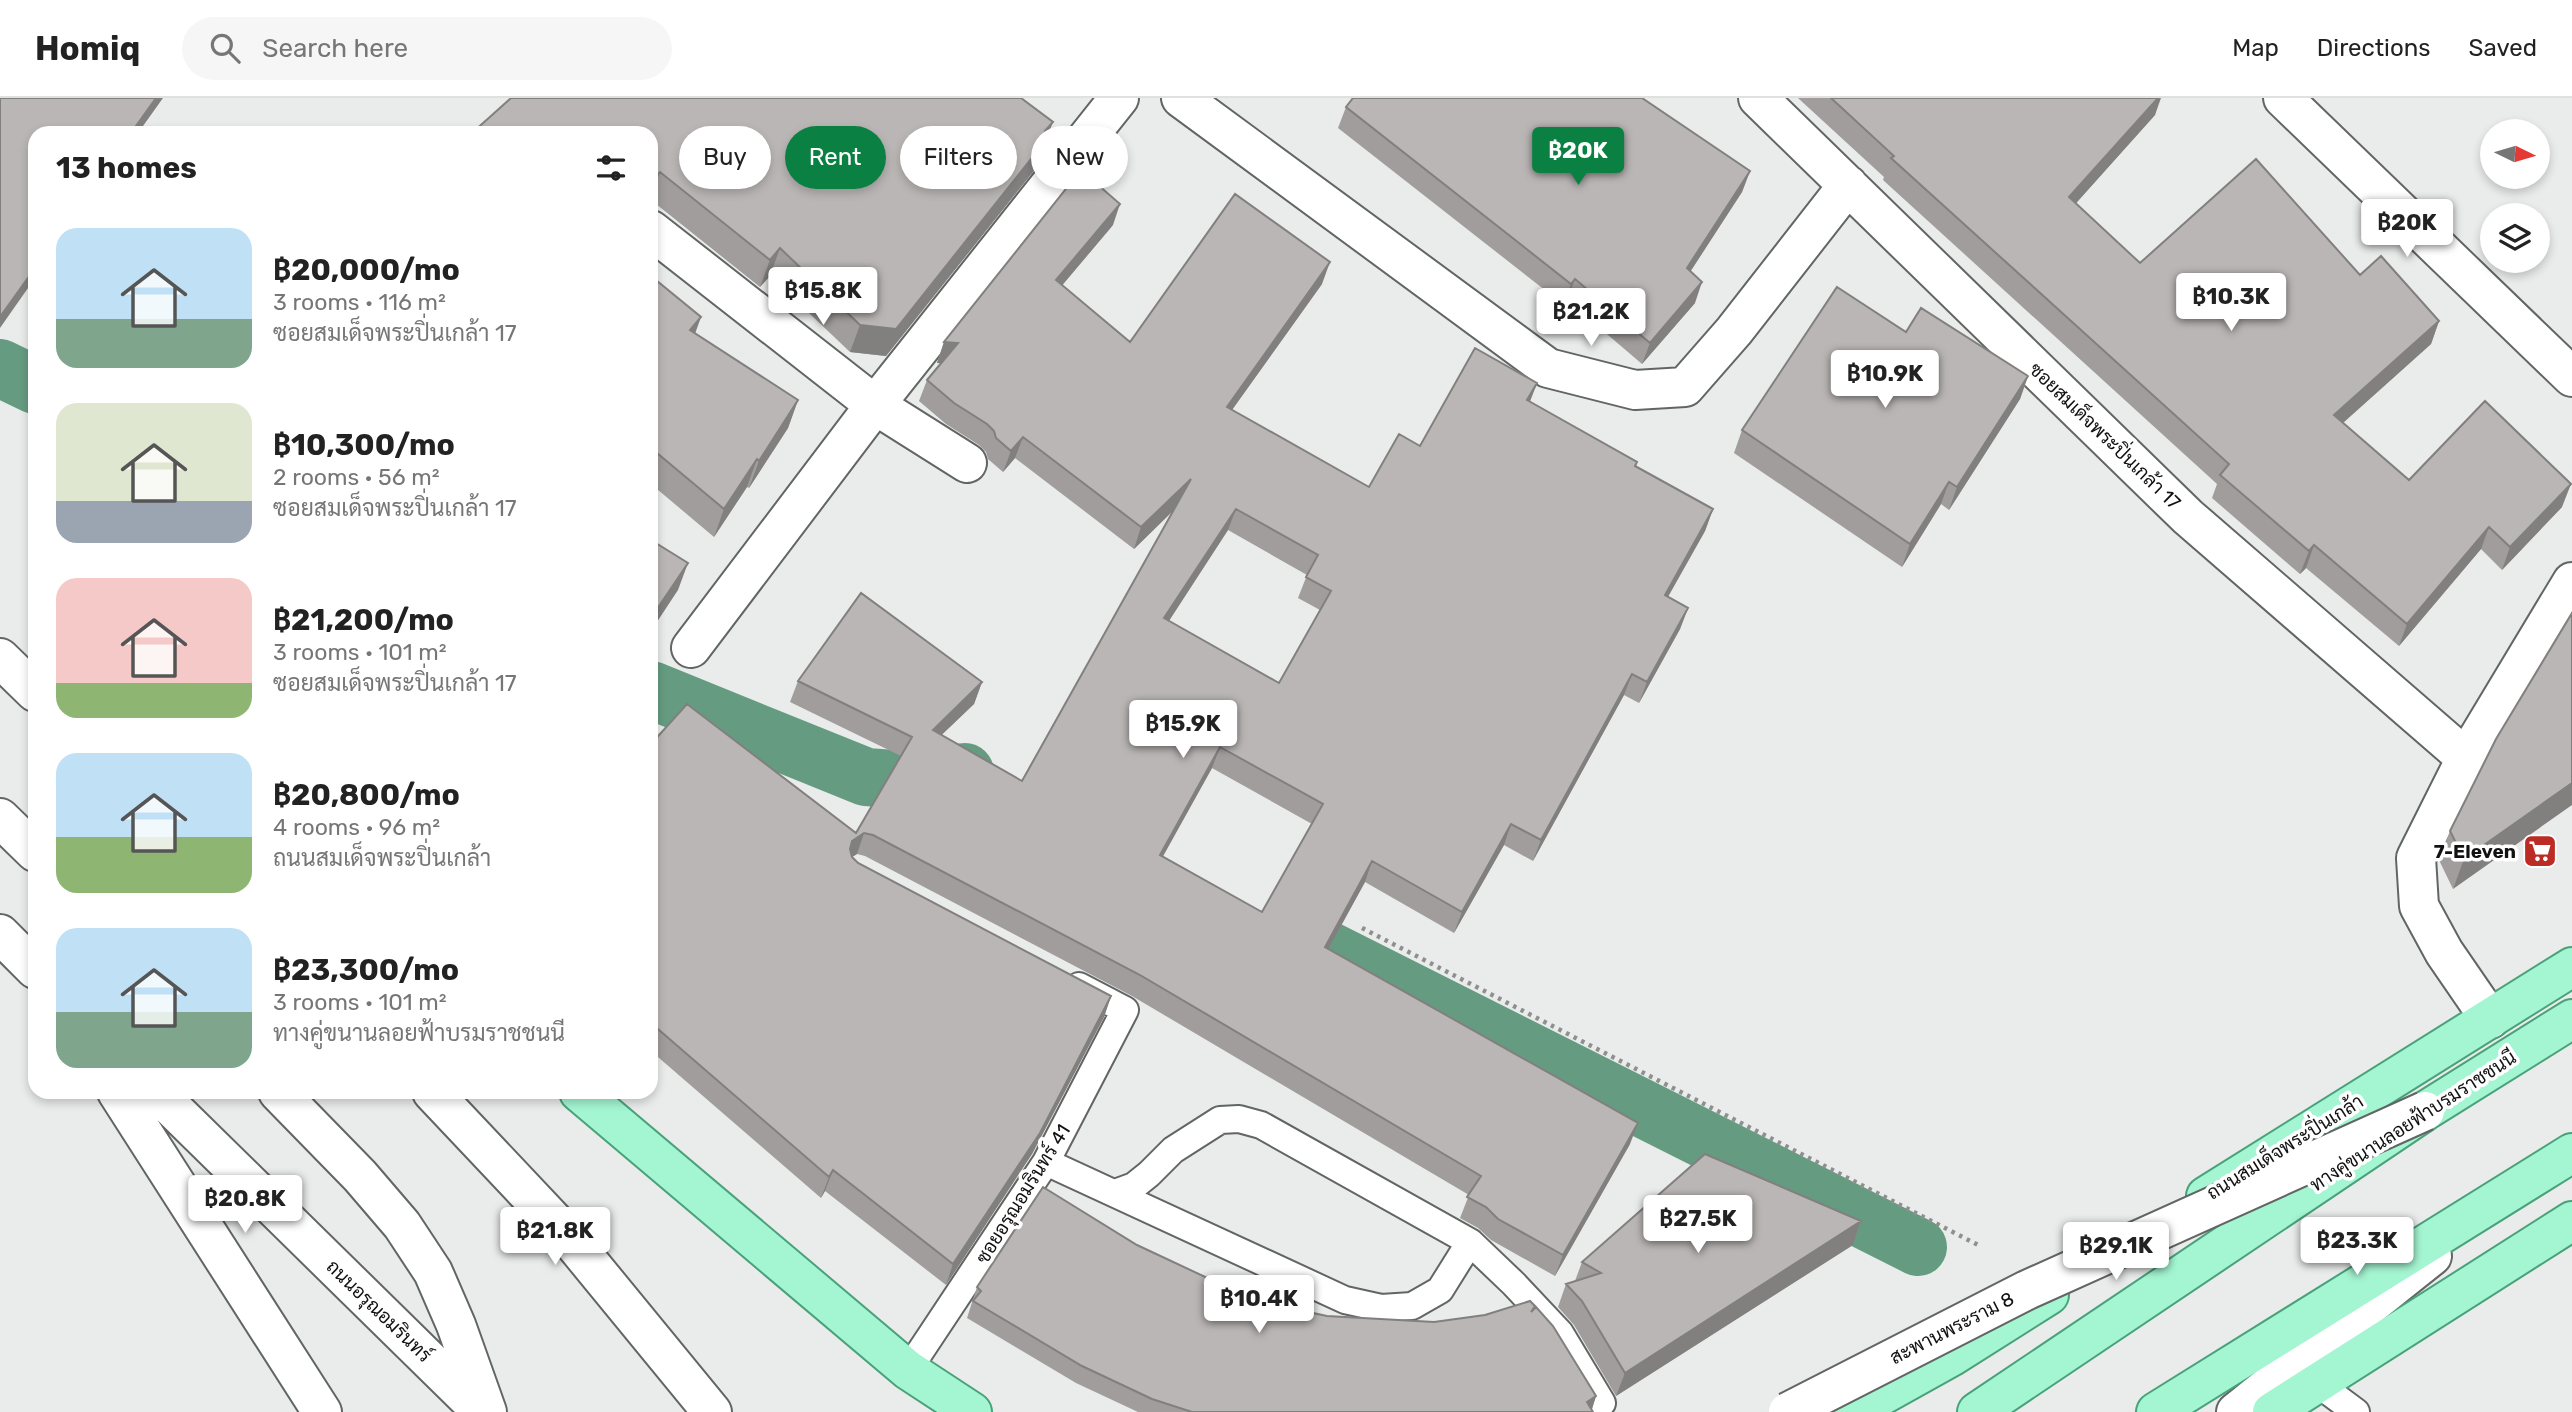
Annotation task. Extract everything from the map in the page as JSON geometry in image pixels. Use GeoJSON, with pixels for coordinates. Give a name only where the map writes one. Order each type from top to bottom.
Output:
{"type":"FeatureCollection","features":[{"type":"Feature","properties":{"kind":"main road","name":"ถนนสมเด็จพระปิ่นเกล้า"},"geometry":{"type":"LineString","coordinates":[[1852,1412],[1951,1357],[2572,968]]}},
{"type":"Feature","properties":{"kind":"main road","name":"ทางคู่ขนานลอยฟ้าบรมราชชนนี"},"geometry":{"type":"LineString","coordinates":[[1977,1412],[2425,1111],[2572,1019]]}},
{"type":"Feature","properties":{"kind":"main road"},"geometry":{"type":"LineString","coordinates":[[587,1099],[908,1370],[972,1412]]}},
{"type":"Feature","properties":{"kind":"main road"},"geometry":{"type":"LineString","coordinates":[[2156,1412],[2572,1153]]}},
{"type":"Feature","properties":{"kind":"main road"},"geometry":{"type":"LineString","coordinates":[[2272,1412],[2572,1221]]}},
{"type":"Feature","properties":{"kind":"main road"},"geometry":{"type":"LineString","coordinates":[[1916,1412],[1951,1357]]}},
{"type":"Feature","properties":{"kind":"street"},"geometry":{"type":"LineString","coordinates":[[691,648],[875,405],[1119,98]]}},
{"type":"Feature","properties":{"kind":"street"},"geometry":{"type":"LineString","coordinates":[[1181,98],[1548,368],[1635,390],[1685,387],[1734,331],[1848,186]]}},
{"type":"Feature","properties":{"kind":"street","name":"ซอยสมเด็จพระปิ่นเกล้า 17"},"geometry":{"type":"LineString","coordinates":[[1758,98],[2188,517],[2466,758]]}},
{"type":"Feature","properties":{"kind":"street"},"geometry":{"type":"LineString","coordinates":[[2283,98],[2572,377]]}},
{"type":"Feature","properties":{"kind":"street"},"geometry":{"type":"LineString","coordinates":[[658,235],[875,405],[967,463]]}},
{"type":"Feature","properties":{"kind":"street"},"geometry":{"type":"LineString","coordinates":[[2490,1019],[2444,952],[2419,906],[2416,858],[2466,758],[2572,582]]}},
{"type":"Feature","properties":{"kind":"street"},"geometry":{"type":"LineString","coordinates":[[0,658],[28,685]]}},
{"type":"Feature","properties":{"kind":"street"},"geometry":{"type":"LineString","coordinates":[[0,818],[28,845]]}},
{"type":"Feature","properties":{"kind":"street"},"geometry":{"type":"LineString","coordinates":[[0,934],[28,962]]}},
{"type":"Feature","properties":{"kind":"street"},"geometry":{"type":"LineString","coordinates":[[122,1099],[323,1412]]}},
{"type":"Feature","properties":{"kind":"street","name":"ถนนอรุณอมรินทร์"},"geometry":{"type":"LineString","coordinates":[[163,1099],[485,1412]]}},
{"type":"Feature","properties":{"kind":"street"},"geometry":{"type":"LineString","coordinates":[[285,1099],[360,1176],[402,1226],[433,1272],[485,1399],[485,1412]]}},
{"type":"Feature","properties":{"kind":"street"},"geometry":{"type":"LineString","coordinates":[[439,1099],[566,1234],[712,1412]]}},
{"type":"Feature","properties":{"kind":"street","name":"สะพานพระราม 8"},"geometry":{"type":"LineString","coordinates":[[1788,1412],[2027,1290],[2425,1111]]}},
{"type":"Feature","properties":{"kind":"street"},"geometry":{"type":"LineString","coordinates":[[2236,1412],[2516,1190]]}},
{"type":"Feature","properties":{"kind":"lane","name":"ซอยอรุณอมรินทร์ 41"},"geometry":{"type":"LineString","coordinates":[[908,1370],[1046,1162],[1125,1010],[1052,972]]}},
{"type":"Feature","properties":{"kind":"lane"},"geometry":{"type":"LineString","coordinates":[[1115,1193],[1133,1186],[1173,1150],[1220,1119],[1239,1119],[1261,1125],[1470,1242],[1560,1333],[1602,1402]]}},
{"type":"Feature","properties":{"kind":"lane"},"geometry":{"type":"LineString","coordinates":[[1046,1162],[1345,1300],[1381,1308],[1412,1306],[1440,1290],[1470,1242]]}},
{"type":"Feature","properties":{"kind":"lane"},"geometry":{"type":"LineString","coordinates":[[2317,1383],[2356,1412]]}},
{"type":"Feature","properties":{"kind":"path"},"geometry":{"type":"LineString","coordinates":[[1363,929],[1980,1245]]}},
{"type":"Feature","properties":{"kind":"building"},"geometry":{"type":"Polygon","coordinates":[[[0,98],[156,98],[136,126],[28,126],[28,278],[0,317],[0,98]]]}},
{"type":"Feature","properties":{"kind":"building"},"geometry":{"type":"Polygon","coordinates":[[[511,98],[1021,98],[1053,122],[1049,126],[1031,126],[1031,159],[1017,177],[1017,126],[900,126],[900,189],[1007,189],[896,329],[860,325],[780,248],[770,260],[681,189],[771,189],[771,126],[679,126],[679,187],[660,172],[658,174],[658,126],[480,126],[511,98]]]}},
{"type":"Feature","properties":{"kind":"building"},"geometry":{"type":"Polygon","coordinates":[[[1353,98],[1642,98],[1750,171],[1687,268],[1702,282],[1650,343],[1575,279],[1571,284],[1346,107],[1353,98]]]}},
{"type":"Feature","properties":{"kind":"building"},"geometry":{"type":"Polygon","coordinates":[[[1831,98],[2158,98],[2069,197],[2140,263],[2256,159],[2360,275],[2381,256],[2439,321],[2334,415],[2409,480],[2485,401],[2571,484],[2510,547],[2489,527],[2407,624],[2314,545],[2309,551],[2220,475],[2229,464],[1891,158],[1894,156],[1831,98]]]}},
{"type":"Feature","properties":{"kind":"building"},"geometry":{"type":"Polygon","coordinates":[[[1066,189],[1103,189],[1120,204],[1056,280],[1130,342],[1235,194],[1330,262],[1227,407],[1369,487],[1399,434],[1420,446],[1475,348],[1537,383],[1527,400],[1637,462],[1635,466],[1713,509],[1665,595],[1688,608],[1647,682],[1632,674],[1541,840],[1511,824],[1462,912],[1372,861],[1325,947],[1638,1123],[1563,1255],[1498,1219],[1486,1207],[1467,1197],[1481,1176],[1140,975],[873,835],[864,833],[852,841],[852,857],[858,863],[1111,996],[1040,1133],[953,1264],[833,1170],[829,1177],[658,1029],[658,736],[687,704],[856,833],[912,737],[798,681],[861,593],[982,682],[933,730],[1022,781],[1191,479],[1141,527],[1023,437],[1011,451],[996,438],[994,431],[987,424],[954,403],[927,380],[958,343],[944,342],[1066,189]],[[1236,509],[1164,618],[1279,683],[1331,591],[1306,577],[1318,555],[1236,509]],[[1220,747],[1160,855],[1262,912],[1323,804],[1220,747]]]}},
{"type":"Feature","properties":{"kind":"building"},"geometry":{"type":"Polygon","coordinates":[[[658,282],[701,317],[690,330],[798,400],[724,509],[658,454],[658,282]]]}},
{"type":"Feature","properties":{"kind":"building"},"geometry":{"type":"Polygon","coordinates":[[[1837,287],[1906,332],[1921,308],[2028,376],[1957,487],[1949,482],[1910,544],[1742,430],[1837,287]]]}},
{"type":"Feature","properties":{"kind":"building"},"geometry":{"type":"Polygon","coordinates":[[[658,544],[688,563],[658,608],[658,544]]]}},
{"type":"Feature","properties":{"kind":"building"},"geometry":{"type":"Polygon","coordinates":[[[2572,613],[2572,783],[2464,859],[2450,831],[2496,739],[2572,613]]]}},
{"type":"Feature","properties":{"kind":"building"},"geometry":{"type":"Polygon","coordinates":[[[1705,1154],[1861,1221],[1625,1373],[1582,1301],[1566,1284],[1601,1273],[1582,1262],[1705,1154]]]}},
{"type":"Feature","properties":{"kind":"building"},"geometry":{"type":"Polygon","coordinates":[[[1043,1187],[1137,1245],[1233,1290],[1285,1307],[1327,1316],[1434,1322],[1485,1315],[1530,1301],[1535,1306],[1531,1312],[1536,1307],[1553,1326],[1596,1396],[1587,1402],[1593,1412],[1192,1412],[1152,1399],[1082,1366],[973,1301],[981,1291],[977,1287],[1043,1187]]]}},
{"type":"Feature","properties":{"kind":"waterway"},"geometry":{"type":"LineString","coordinates":[[0,368],[28,382]]}},
{"type":"Feature","properties":{"kind":"waterway"},"geometry":{"type":"LineString","coordinates":[[658,693],[866,777],[922,781],[965,772]]}},
{"type":"Feature","properties":{"kind":"waterway"},"geometry":{"type":"LineString","coordinates":[[1286,929],[1918,1247]]}},
{"type":"Feature","properties":{"kind":"place","name":"7-Eleven"},"geometry":{"type":"Point","coordinates":[2540,851]}}]}
